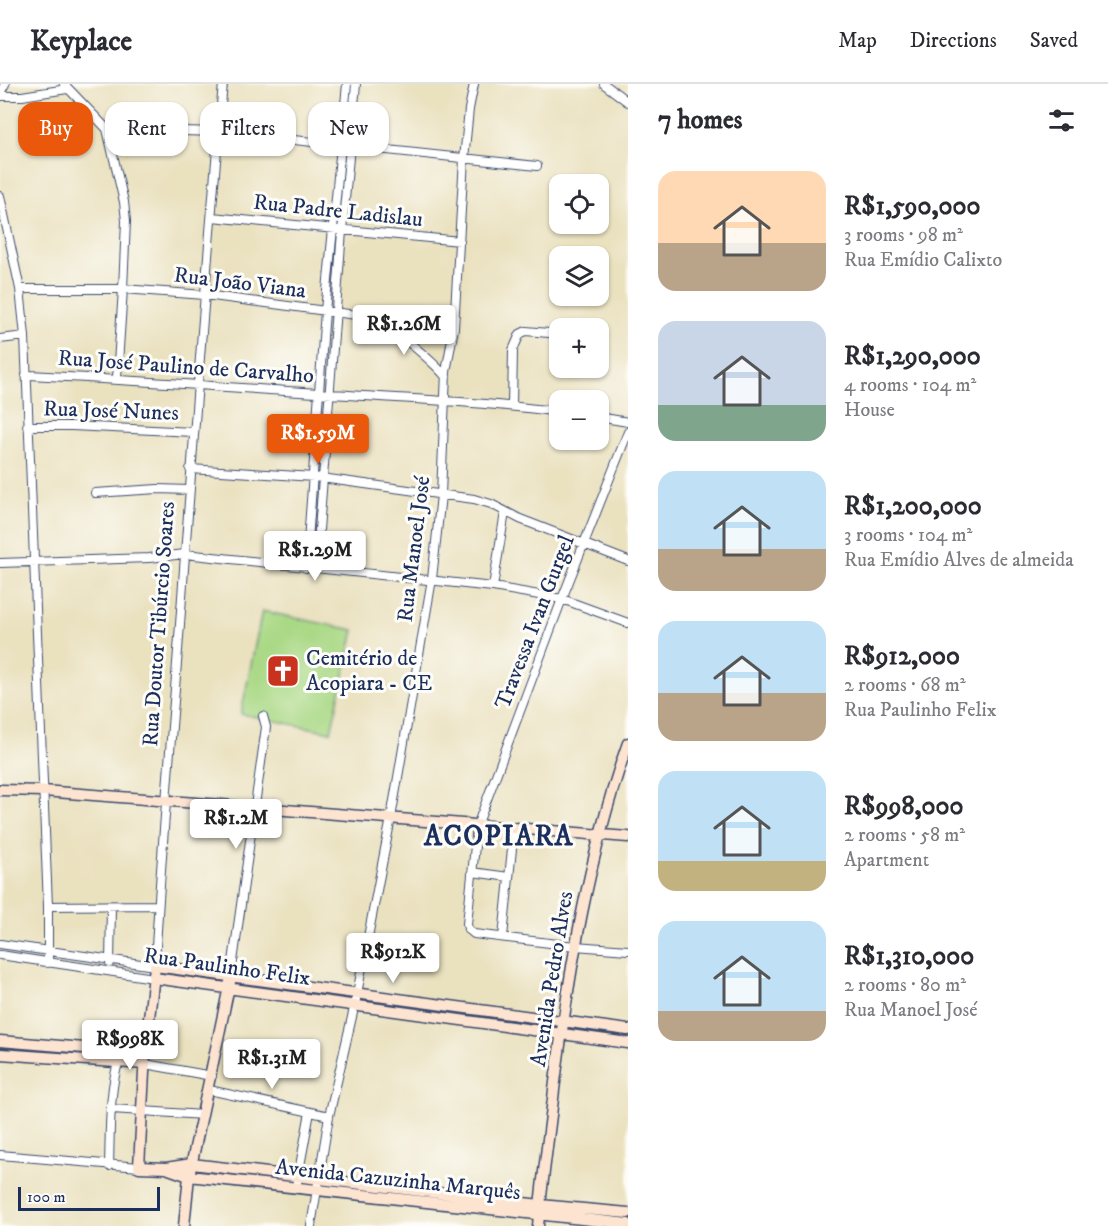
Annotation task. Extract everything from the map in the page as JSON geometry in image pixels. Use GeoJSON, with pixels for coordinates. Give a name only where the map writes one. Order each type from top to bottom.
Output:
{"type":"FeatureCollection","features":[{"type":"Feature","properties":{"kind":"main road","name":"Avenida Pedro Alves"},"geometry":{"type":"LineString","coordinates":[[539,1215],[562,1027],[575,946],[599,835],[628,743]]}},
{"type":"Feature","properties":{"kind":"main road"},"geometry":{"type":"LineString","coordinates":[[0,790],[43,791],[628,837]]}},
{"type":"Feature","properties":{"kind":"main road","name":"Rua Paulinho Felix"},"geometry":{"type":"LineString","coordinates":[[154,972],[562,1027],[628,1042]]}},
{"type":"Feature","properties":{"kind":"main road","name":"Rua Doutor Tibúrcio Soares"},"geometry":{"type":"LineString","coordinates":[[139,1167],[145,1059],[154,972]]}},
{"type":"Feature","properties":{"kind":"main road"},"geometry":{"type":"LineString","coordinates":[[184,1226],[189,1176],[212,1076],[230,981]]}},
{"type":"Feature","properties":{"kind":"main road","name":"Rua Paulinho Felix"},"geometry":{"type":"LineString","coordinates":[[562,1027],[628,1030]]}},
{"type":"Feature","properties":{"kind":"main road"},"geometry":{"type":"LineString","coordinates":[[0,1041],[70,1053],[145,1059]]}},
{"type":"Feature","properties":{"kind":"main road"},"geometry":{"type":"LineString","coordinates":[[0,1054],[70,1053]]}},
{"type":"Feature","properties":{"kind":"main road","name":"Avenida Cazuzinha Marquês"},"geometry":{"type":"LineString","coordinates":[[139,1167],[166,1168],[192,1164],[297,1182]]}},
{"type":"Feature","properties":{"kind":"main road","name":"Avenida Cazuzinha Marquês"},"geometry":{"type":"LineString","coordinates":[[166,1168],[189,1176],[317,1184],[539,1215],[628,1224]]}},
{"type":"Feature","properties":{"kind":"main road","name":"Avenida Cazuzinha Marquês"},"geometry":{"type":"LineString","coordinates":[[539,1215],[628,1213]]}},
{"type":"Feature","properties":{"kind":"street"},"geometry":{"type":"LineString","coordinates":[[5,84],[0,95],[22,96],[65,87],[105,127]]}},
{"type":"Feature","properties":{"kind":"street","name":"Rua Doutor Tibúrcio Soares"},"geometry":{"type":"LineString","coordinates":[[222,102],[223,84]]}},
{"type":"Feature","properties":{"kind":"street"},"geometry":{"type":"LineString","coordinates":[[347,84],[347,102]]}},
{"type":"Feature","properties":{"kind":"street"},"geometry":{"type":"LineString","coordinates":[[353,102],[356,84]]}},
{"type":"Feature","properties":{"kind":"street","name":"Rua Manoel José"},"geometry":{"type":"LineString","coordinates":[[311,1226],[329,1116],[356,999],[391,818],[432,579],[441,495],[446,377],[454,328],[464,159],[474,84]]}},
{"type":"Feature","properties":{"kind":"street"},"geometry":{"type":"LineString","coordinates":[[604,84],[628,102]]}},
{"type":"Feature","properties":{"kind":"street"},"geometry":{"type":"LineString","coordinates":[[389,151],[537,166]]}},
{"type":"Feature","properties":{"kind":"street"},"geometry":{"type":"LineString","coordinates":[[113,156],[126,221],[117,378]]}},
{"type":"Feature","properties":{"kind":"street","name":"Rua Doutor Tibúrcio Soares"},"geometry":{"type":"LineString","coordinates":[[154,972],[190,469],[217,156]]}},
{"type":"Feature","properties":{"kind":"street"},"geometry":{"type":"LineString","coordinates":[[306,568],[329,394],[338,231],[345,156]]}},
{"type":"Feature","properties":{"kind":"street"},"geometry":{"type":"LineString","coordinates":[[0,196],[20,289],[25,336],[48,906],[48,963]]}},
{"type":"Feature","properties":{"kind":"street","name":"Rua Padre Ladislau"},"geometry":{"type":"LineString","coordinates":[[212,217],[460,242]]}},
{"type":"Feature","properties":{"kind":"street"},"geometry":{"type":"LineString","coordinates":[[316,569],[319,394],[325,311],[338,231]]}},
{"type":"Feature","properties":{"kind":"street","name":"Rua João Viana"},"geometry":{"type":"LineString","coordinates":[[20,289],[123,290],[205,295],[454,328]]}},
{"type":"Feature","properties":{"kind":"street"},"geometry":{"type":"LineString","coordinates":[[381,318],[395,332],[428,356],[446,377]]}},
{"type":"Feature","properties":{"kind":"street"},"geometry":{"type":"LineString","coordinates":[[512,406],[513,350],[520,334],[526,332],[549,333]]}},
{"type":"Feature","properties":{"kind":"street"},"geometry":{"type":"LineString","coordinates":[[0,339],[25,336]]}},
{"type":"Feature","properties":{"kind":"street","name":"Rua José Paulino de Carvalho"},"geometry":{"type":"LineString","coordinates":[[26,375],[117,378],[319,394],[446,400],[549,411]]}},
{"type":"Feature","properties":{"kind":"street"},"geometry":{"type":"LineString","coordinates":[[609,419],[628,422]]}},
{"type":"Feature","properties":{"kind":"street","name":"Rua José Nunes"},"geometry":{"type":"LineString","coordinates":[[27,426],[193,432]]}},
{"type":"Feature","properties":{"kind":"street","name":"Travessa Ivan Gurgel"},"geometry":{"type":"LineString","coordinates":[[503,937],[474,934],[468,929],[477,826],[562,599],[628,432]]}},
{"type":"Feature","properties":{"kind":"street"},"geometry":{"type":"LineString","coordinates":[[190,469],[318,478],[406,488],[474,499],[628,561]]}},
{"type":"Feature","properties":{"kind":"street"},"geometry":{"type":"LineString","coordinates":[[94,492],[189,490]]}},
{"type":"Feature","properties":{"kind":"street"},"geometry":{"type":"LineString","coordinates":[[493,587],[505,512]]}},
{"type":"Feature","properties":{"kind":"street"},"geometry":{"type":"LineString","coordinates":[[0,563],[149,558],[185,554],[493,587],[562,599],[628,623]]}},
{"type":"Feature","properties":{"kind":"street"},"geometry":{"type":"LineString","coordinates":[[230,981],[266,727],[263,716]]}},
{"type":"Feature","properties":{"kind":"street"},"geometry":{"type":"LineString","coordinates":[[514,828],[503,937],[628,950]]}},
{"type":"Feature","properties":{"kind":"street"},"geometry":{"type":"LineString","coordinates":[[472,872],[509,877]]}},
{"type":"Feature","properties":{"kind":"street"},"geometry":{"type":"LineString","coordinates":[[48,906],[158,905]]}},
{"type":"Feature","properties":{"kind":"street"},"geometry":{"type":"LineString","coordinates":[[108,970],[111,906]]}},
{"type":"Feature","properties":{"kind":"street","name":"Rua Paulinho Felix"},"geometry":{"type":"LineString","coordinates":[[0,944],[110,959],[154,972]]}},
{"type":"Feature","properties":{"kind":"street","name":"Rua Paulinho Felix"},"geometry":{"type":"LineString","coordinates":[[0,955],[108,970],[154,972]]}},
{"type":"Feature","properties":{"kind":"street"},"geometry":{"type":"LineString","coordinates":[[109,1166],[112,1109],[120,1057]]}},
{"type":"Feature","properties":{"kind":"street"},"geometry":{"type":"LineString","coordinates":[[145,1059],[212,1076]]}},
{"type":"Feature","properties":{"kind":"street"},"geometry":{"type":"LineString","coordinates":[[209,1090],[329,1116]]}},
{"type":"Feature","properties":{"kind":"street"},"geometry":{"type":"LineString","coordinates":[[112,1109],[203,1115]]}},
{"type":"Feature","properties":{"kind":"street"},"geometry":{"type":"LineString","coordinates":[[297,1182],[310,1112]]}},
{"type":"Feature","properties":{"kind":"street"},"geometry":{"type":"LineString","coordinates":[[0,1155],[139,1167]]}},
{"type":"Feature","properties":{"kind":"green space"},"geometry":{"type":"Polygon","coordinates":[[[262,611],[354,630],[331,732],[241,714],[262,611]]]}},
{"type":"Feature","properties":{"kind":"place","name":"Cemitério de Acopiara - CE"},"geometry":{"type":"Point","coordinates":[283,671]}},
{"type":"Feature","properties":{"kind":"district","name":"ACOPIARA"},"geometry":{"type":"Point","coordinates":[499,836]}}]}
